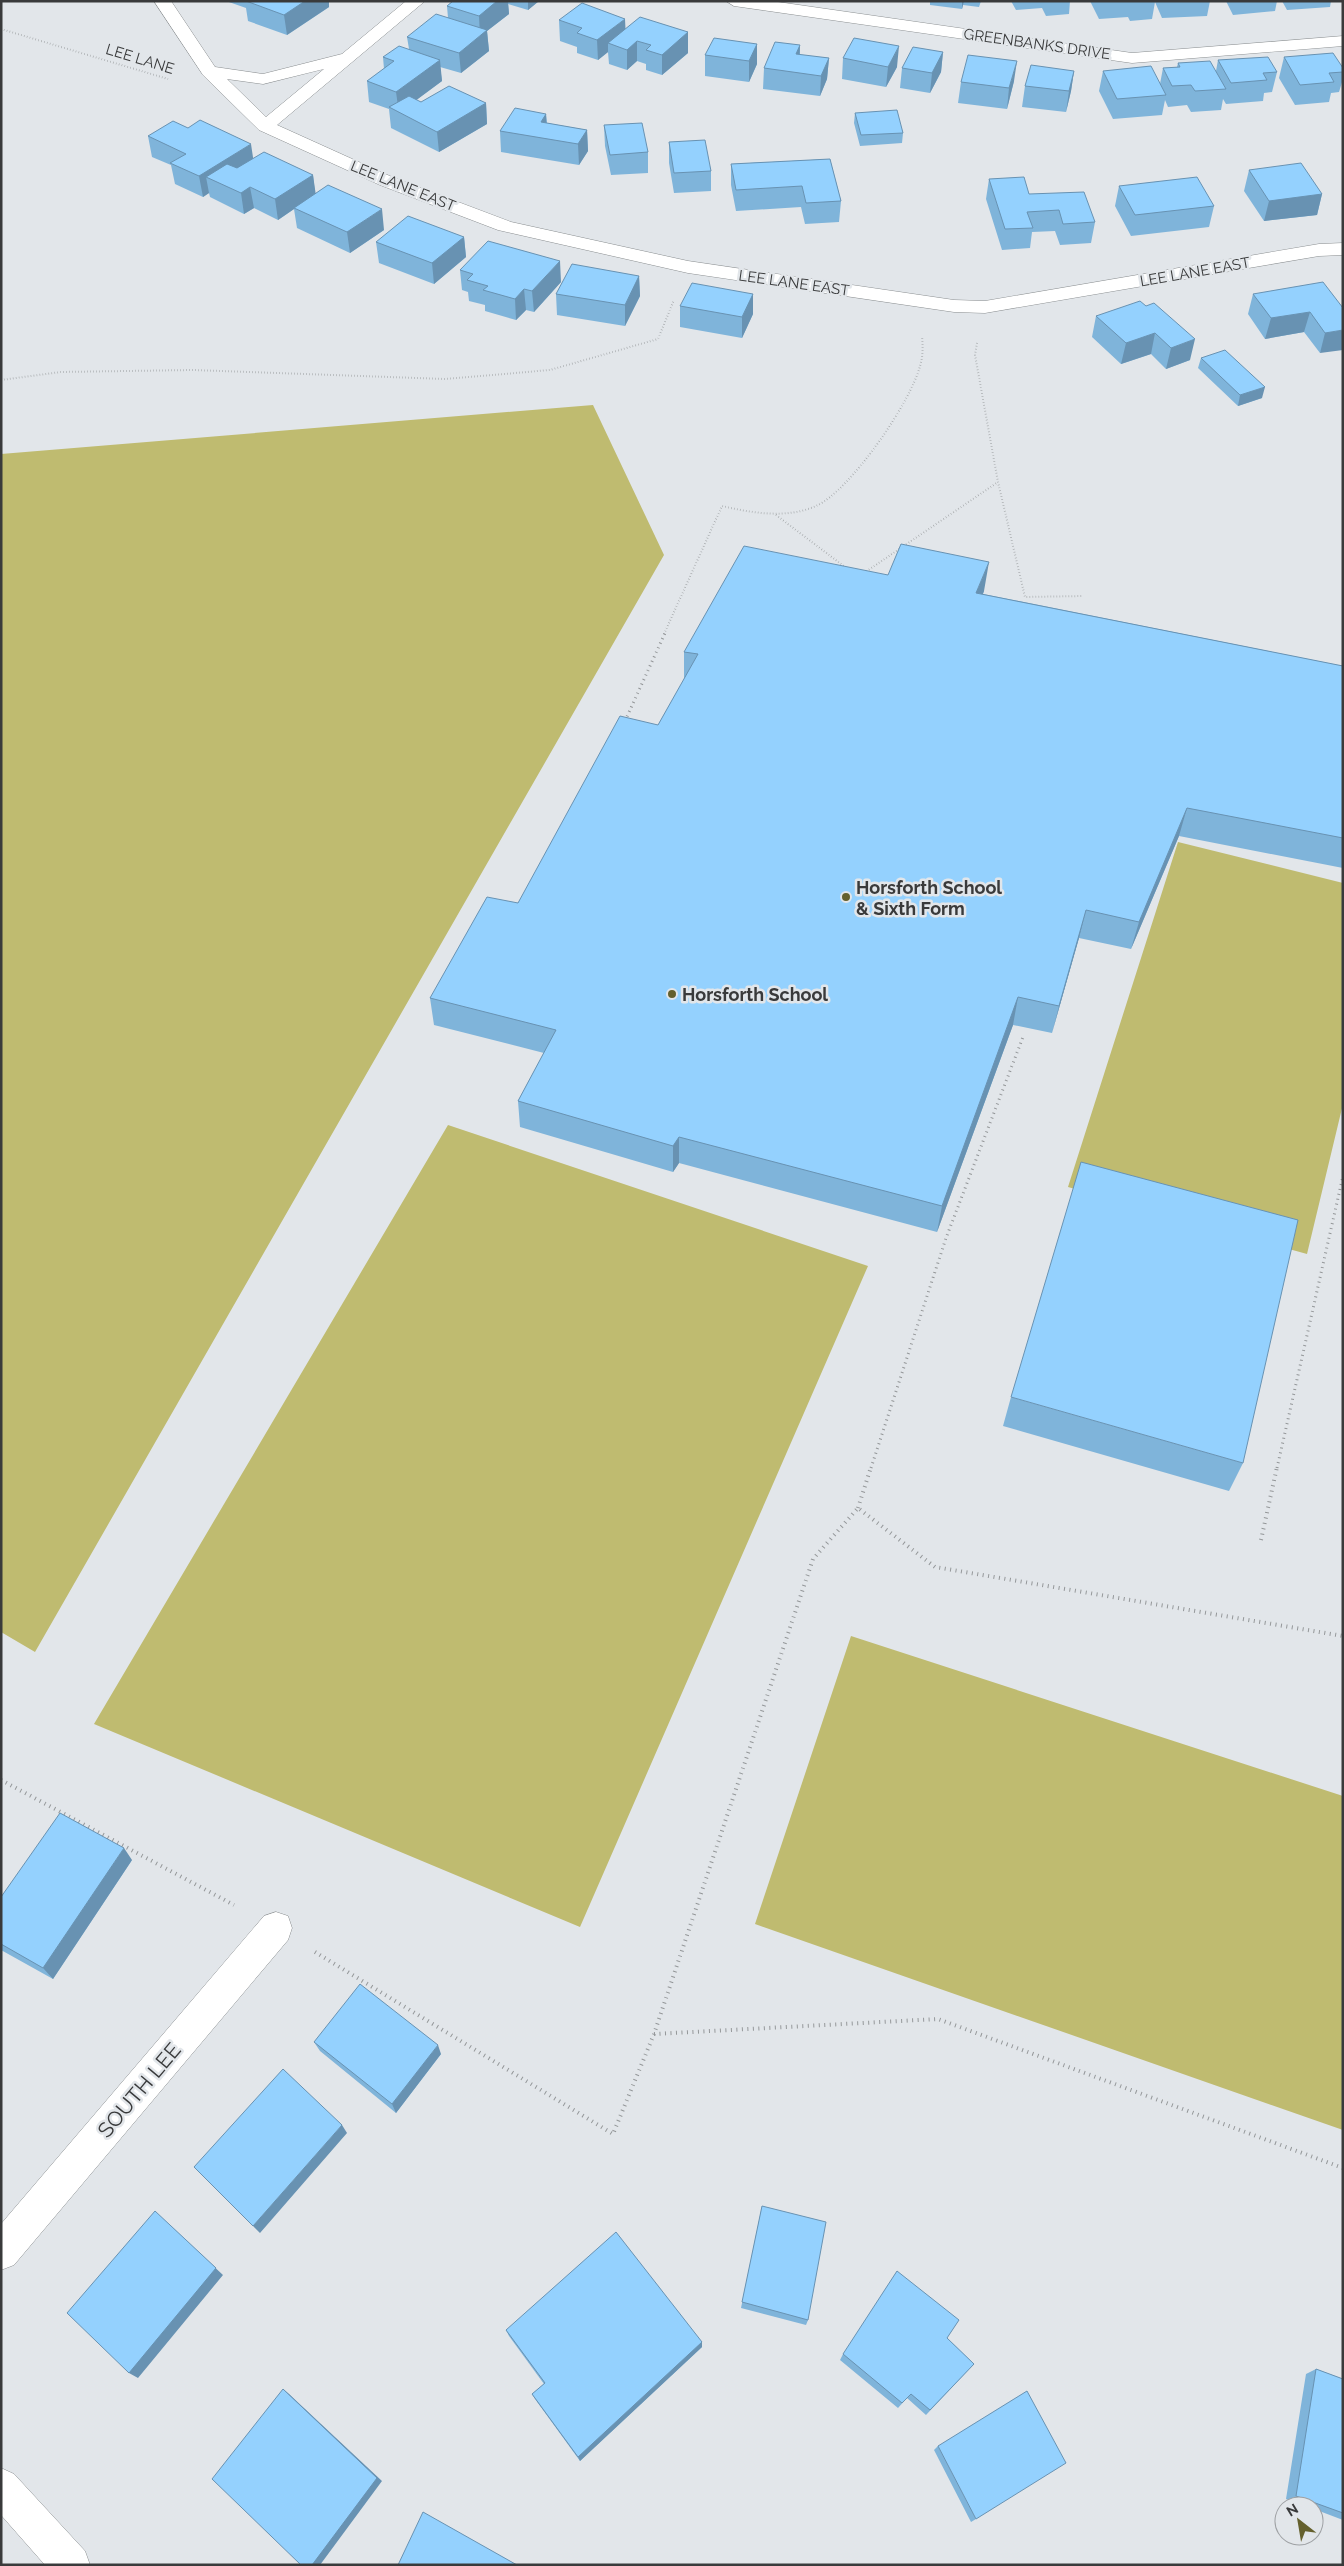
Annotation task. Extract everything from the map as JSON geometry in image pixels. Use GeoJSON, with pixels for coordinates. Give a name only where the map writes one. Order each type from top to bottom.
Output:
{"type":"FeatureCollection","features":[{"type":"Feature","properties":{"kind":"street"},"geometry":{"type":"LineString","coordinates":[[162,1],[209,70],[265,126],[417,1]]}},
{"type":"Feature","properties":{"kind":"street","name":"GREENBANKS DRIVE"},"geometry":{"type":"LineString","coordinates":[[734,1],[1132,58],[1343,41]]}},
{"type":"Feature","properties":{"kind":"street"},"geometry":{"type":"LineString","coordinates":[[209,70],[262,79],[350,57]]}},
{"type":"Feature","properties":{"kind":"street","name":"LEE LANE EAST"},"geometry":{"type":"LineString","coordinates":[[265,126],[386,181],[505,226],[688,267],[954,306],[985,307],[1319,250],[1343,250]]}},
{"type":"Feature","properties":{"kind":"street","name":"SOUTH LEE"},"geometry":{"type":"LineString","coordinates":[[1,2252],[276,1928]]}},
{"type":"Feature","properties":{"kind":"street"},"geometry":{"type":"LineString","coordinates":[[1,2487],[71,2565]]}},
{"type":"Feature","properties":{"kind":"path","name":"LEE LANE"},"geometry":{"type":"LineString","coordinates":[[1,28],[174,81]]}},
{"type":"Feature","properties":{"kind":"path"},"geometry":{"type":"LineString","coordinates":[[1,380],[61,372],[193,370],[445,379],[550,370],[658,340],[688,267]]}},
{"type":"Feature","properties":{"kind":"path"},"geometry":{"type":"LineString","coordinates":[[624,722],[722,506],[776,515],[818,506],[843,484],[877,445],[903,406],[920,368],[922,339],[918,301]]}},
{"type":"Feature","properties":{"kind":"path"},"geometry":{"type":"LineString","coordinates":[[985,307],[974,355],[998,482],[1024,597],[1083,596]]}},
{"type":"Feature","properties":{"kind":"path"},"geometry":{"type":"LineString","coordinates":[[858,577],[998,482]]}},
{"type":"Feature","properties":{"kind":"path"},"geometry":{"type":"LineString","coordinates":[[776,515],[850,571]]}},
{"type":"Feature","properties":{"kind":"path"},"geometry":{"type":"LineString","coordinates":[[1,1780],[276,1928],[612,2134],[654,2034],[813,1559],[858,1508],[946,1238],[1023,1037]]}},
{"type":"Feature","properties":{"kind":"path"},"geometry":{"type":"LineString","coordinates":[[1262,1540],[1343,1176]]}},
{"type":"Feature","properties":{"kind":"path"},"geometry":{"type":"LineString","coordinates":[[858,1508],[935,1567],[1343,1636]]}},
{"type":"Feature","properties":{"kind":"path"},"geometry":{"type":"LineString","coordinates":[[654,2034],[938,2019],[1343,2168]]}},
{"type":"Feature","properties":{"kind":"shaded area"},"geometry":{"type":"Polygon","coordinates":[[[593,405],[664,555],[35,1652],[1,1632],[1,454],[593,405]]]}},
{"type":"Feature","properties":{"kind":"shaded area"},"geometry":{"type":"Polygon","coordinates":[[[1178,842],[1343,883],[1343,1104],[1307,1254],[1068,1187],[1178,842]]]}},
{"type":"Feature","properties":{"kind":"shaded area"},"geometry":{"type":"Polygon","coordinates":[[[448,1125],[868,1266],[580,1927],[94,1724],[448,1125]]]}},
{"type":"Feature","properties":{"kind":"shaded area"},"geometry":{"type":"Polygon","coordinates":[[[851,1636],[1343,1796],[1343,2130],[755,1924],[851,1636]]]}},
{"type":"Feature","properties":{"kind":"building"},"geometry":{"type":"Polygon","coordinates":[[[246,1],[305,1],[284,15],[246,1]]]}},
{"type":"Feature","properties":{"kind":"building"},"geometry":{"type":"Polygon","coordinates":[[[453,1],[497,1],[479,16],[447,6],[453,1]]]}},
{"type":"Feature","properties":{"kind":"building"},"geometry":{"type":"Polygon","coordinates":[[[582,3],[625,19],[597,40],[577,33],[582,28],[559,20],[582,3]]]}},
{"type":"Feature","properties":{"kind":"building"},"geometry":{"type":"Polygon","coordinates":[[[436,14],[487,30],[459,53],[407,37],[436,14]]]}},
{"type":"Feature","properties":{"kind":"building"},"geometry":{"type":"Polygon","coordinates":[[[640,17],[688,32],[662,55],[646,50],[651,45],[637,41],[627,50],[608,43],[640,17]]]}},
{"type":"Feature","properties":{"kind":"building"},"geometry":{"type":"Polygon","coordinates":[[[714,38],[757,44],[749,61],[705,55],[714,38]]]}},
{"type":"Feature","properties":{"kind":"building"},"geometry":{"type":"Polygon","coordinates":[[[854,38],[899,46],[888,67],[843,58],[854,38]]]}},
{"type":"Feature","properties":{"kind":"building"},"geometry":{"type":"Polygon","coordinates":[[[775,42],[800,45],[796,54],[829,58],[821,76],[764,68],[775,42]]]}},
{"type":"Feature","properties":{"kind":"building"},"geometry":{"type":"Polygon","coordinates":[[[399,46],[440,60],[396,92],[367,81],[394,61],[383,57],[399,46]]]}},
{"type":"Feature","properties":{"kind":"building"},"geometry":{"type":"Polygon","coordinates":[[[913,47],[943,52],[932,73],[902,68],[913,47]]]}},
{"type":"Feature","properties":{"kind":"building"},"geometry":{"type":"Polygon","coordinates":[[[1333,53],[1343,68],[1343,72],[1329,73],[1334,82],[1300,85],[1284,57],[1333,53]]]}},
{"type":"Feature","properties":{"kind":"building"},"geometry":{"type":"Polygon","coordinates":[[[968,55],[1017,61],[1009,88],[961,82],[968,55]]]}},
{"type":"Feature","properties":{"kind":"building"},"geometry":{"type":"Polygon","coordinates":[[[1268,57],[1277,72],[1263,73],[1267,80],[1231,83],[1218,60],[1268,57]]]}},
{"type":"Feature","properties":{"kind":"building"},"geometry":{"type":"Polygon","coordinates":[[[1210,61],[1226,89],[1195,91],[1191,85],[1172,86],[1163,68],[1180,67],[1178,63],[1210,61]]]}},
{"type":"Feature","properties":{"kind":"building"},"geometry":{"type":"Polygon","coordinates":[[[1031,65],[1074,71],[1069,91],[1025,86],[1031,65]]]}},
{"type":"Feature","properties":{"kind":"building"},"geometry":{"type":"Polygon","coordinates":[[[1151,66],[1166,95],[1117,99],[1103,71],[1151,66]]]}},
{"type":"Feature","properties":{"kind":"building"},"geometry":{"type":"Polygon","coordinates":[[[449,86],[486,103],[437,132],[389,107],[409,96],[421,102],[449,86]]]}},
{"type":"Feature","properties":{"kind":"building"},"geometry":{"type":"Polygon","coordinates":[[[515,108],[546,114],[541,122],[587,130],[578,144],[500,131],[515,108]]]}},
{"type":"Feature","properties":{"kind":"building"},"geometry":{"type":"Polygon","coordinates":[[[897,110],[903,133],[861,135],[855,113],[897,110]]]}},
{"type":"Feature","properties":{"kind":"building"},"geometry":{"type":"Polygon","coordinates":[[[200,120],[251,144],[199,176],[170,163],[186,154],[148,136],[173,121],[188,128],[200,120]]]}},
{"type":"Feature","properties":{"kind":"building"},"geometry":{"type":"Polygon","coordinates":[[[642,123],[648,152],[610,155],[604,125],[642,123]]]}},
{"type":"Feature","properties":{"kind":"building"},"geometry":{"type":"Polygon","coordinates":[[[705,140],[711,171],[674,173],[669,142],[705,140]]]}},
{"type":"Feature","properties":{"kind":"building"},"geometry":{"type":"Polygon","coordinates":[[[264,152],[313,175],[275,199],[250,187],[241,193],[206,177],[227,164],[237,168],[264,152]]]}},
{"type":"Feature","properties":{"kind":"building"},"geometry":{"type":"Polygon","coordinates":[[[830,159],[841,201],[806,203],[802,186],[736,190],[731,164],[830,159]]]}},
{"type":"Feature","properties":{"kind":"building"},"geometry":{"type":"Polygon","coordinates":[[[1301,163],[1322,194],[1269,201],[1249,170],[1301,163]]]}},
{"type":"Feature","properties":{"kind":"building"},"geometry":{"type":"Polygon","coordinates":[[[1024,177],[1029,194],[1084,192],[1095,222],[1063,224],[1059,210],[1027,212],[1033,228],[1005,229],[989,179],[1024,177]]]}},
{"type":"Feature","properties":{"kind":"building"},"geometry":{"type":"Polygon","coordinates":[[[1197,177],[1214,206],[1135,215],[1119,186],[1197,177]]]}},
{"type":"Feature","properties":{"kind":"building"},"geometry":{"type":"Polygon","coordinates":[[[328,185],[382,209],[347,232],[294,208],[328,185]]]}},
{"type":"Feature","properties":{"kind":"building"},"geometry":{"type":"Polygon","coordinates":[[[408,216],[464,237],[432,263],[376,242],[408,216]]]}},
{"type":"Feature","properties":{"kind":"building"},"geometry":{"type":"Polygon","coordinates":[[[488,241],[560,261],[532,291],[524,289],[515,299],[483,290],[488,286],[467,280],[473,274],[460,270],[488,241]]]}},
{"type":"Feature","properties":{"kind":"building"},"geometry":{"type":"Polygon","coordinates":[[[572,264],[639,276],[625,305],[556,294],[572,264]]]}},
{"type":"Feature","properties":{"kind":"building"},"geometry":{"type":"Polygon","coordinates":[[[1323,282],[1343,308],[1343,330],[1325,333],[1310,312],[1271,318],[1253,294],[1323,282]]]}},
{"type":"Feature","properties":{"kind":"building"},"geometry":{"type":"Polygon","coordinates":[[[692,283],[753,294],[742,317],[680,306],[692,283]]]}},
{"type":"Feature","properties":{"kind":"building"},"geometry":{"type":"Polygon","coordinates":[[[1140,301],[1146,306],[1154,303],[1195,339],[1171,348],[1155,333],[1126,343],[1096,316],[1140,301]]]}},
{"type":"Feature","properties":{"kind":"building"},"geometry":{"type":"Polygon","coordinates":[[[1225,350],[1265,387],[1240,395],[1201,358],[1225,350]]]}},
{"type":"Feature","properties":{"kind":"building","name":"Horsforth School & Sixth Form"},"geometry":{"type":"Polygon","coordinates":[[[901,544],[989,562],[976,593],[1343,666],[1343,838],[1187,808],[1139,922],[1086,910],[1059,1006],[1018,997],[942,1206],[679,1137],[673,1146],[518,1101],[556,1030],[430,998],[487,897],[518,903],[620,716],[658,725],[698,654],[684,652],[744,546],[888,575],[901,544]]]}},
{"type":"Feature","properties":{"kind":"building"},"geometry":{"type":"Polygon","coordinates":[[[1081,1162],[1298,1220],[1243,1463],[1011,1397],[1081,1162]]]}},
{"type":"Feature","properties":{"kind":"building"},"geometry":{"type":"Polygon","coordinates":[[[60,1813],[124,1848],[43,1968],[1,1944],[1,1897],[60,1813]]]}},
{"type":"Feature","properties":{"kind":"building"},"geometry":{"type":"Polygon","coordinates":[[[360,1984],[438,2045],[392,2104],[314,2042],[360,1984]]]}},
{"type":"Feature","properties":{"kind":"building"},"geometry":{"type":"Polygon","coordinates":[[[283,2069],[342,2125],[253,2226],[194,2167],[283,2069]]]}},
{"type":"Feature","properties":{"kind":"building"},"geometry":{"type":"Polygon","coordinates":[[[762,2206],[826,2222],[808,2320],[742,2302],[762,2206]]]}},
{"type":"Feature","properties":{"kind":"building"},"geometry":{"type":"Polygon","coordinates":[[[155,2211],[216,2268],[129,2373],[67,2313],[155,2211]]]}},
{"type":"Feature","properties":{"kind":"building"},"geometry":{"type":"Polygon","coordinates":[[[616,2232],[702,2342],[578,2457],[532,2394],[545,2383],[506,2330],[616,2232]]]}},
{"type":"Feature","properties":{"kind":"building"},"geometry":{"type":"Polygon","coordinates":[[[897,2271],[959,2320],[947,2338],[974,2364],[930,2410],[911,2394],[902,2403],[843,2354],[897,2271]]]}},
{"type":"Feature","properties":{"kind":"building"},"geometry":{"type":"Polygon","coordinates":[[[1316,2369],[1343,2379],[1343,2513],[1324,2506],[1324,2496],[1296,2496],[1316,2369]]]}},
{"type":"Feature","properties":{"kind":"building"},"geometry":{"type":"Polygon","coordinates":[[[283,2389],[377,2478],[312,2565],[301,2565],[212,2479],[283,2389]]]}},
{"type":"Feature","properties":{"kind":"building"},"geometry":{"type":"Polygon","coordinates":[[[1027,2391],[1066,2463],[976,2519],[938,2446],[1027,2391]]]}},
{"type":"Feature","properties":{"kind":"building"},"geometry":{"type":"Polygon","coordinates":[[[423,2512],[517,2565],[398,2565],[423,2512]]]}},
{"type":"Feature","properties":{"kind":"place","name":"Horsforth School & Sixth Form"},"geometry":{"type":"Point","coordinates":[846,897]}},
{"type":"Feature","properties":{"kind":"place","name":"Horsforth School"},"geometry":{"type":"Point","coordinates":[672,994]}}]}
